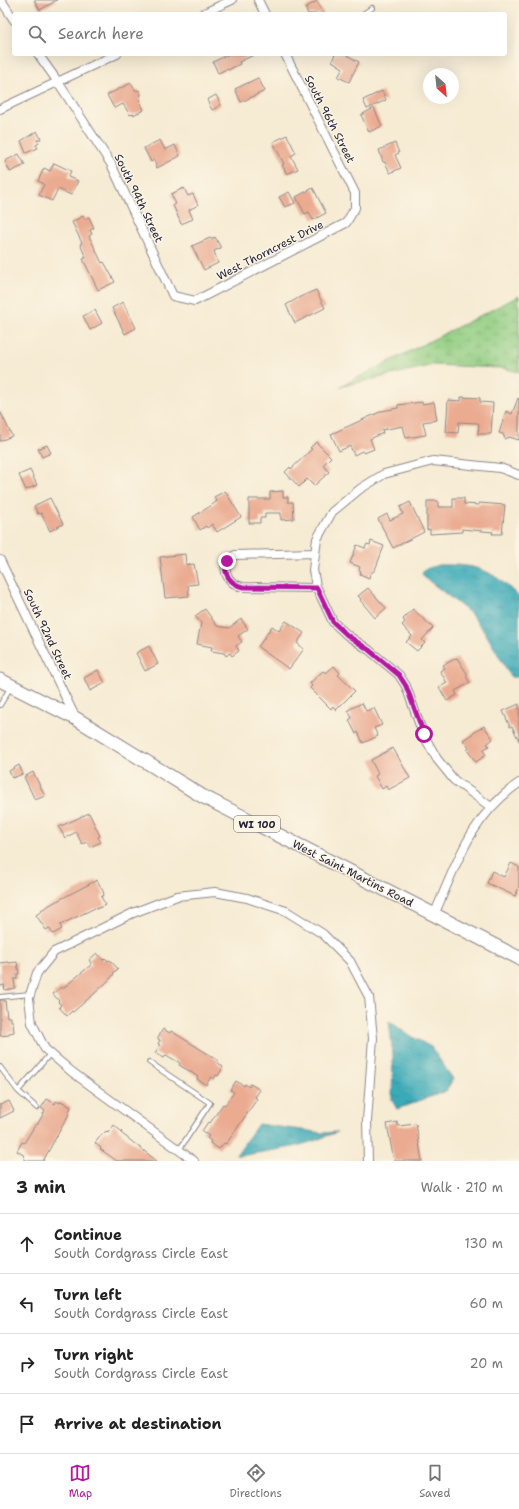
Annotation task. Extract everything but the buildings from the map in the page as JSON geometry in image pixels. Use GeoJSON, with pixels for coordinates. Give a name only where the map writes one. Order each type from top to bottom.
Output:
{"type":"FeatureCollection","features":[{"type":"Feature","properties":{"kind":"main road","name":"West Saint Martins Road"},"geometry":{"type":"LineString","coordinates":[[6,683],[75,718],[202,796],[519,958]]}},
{"type":"Feature","properties":{"kind":"street"},"geometry":{"type":"LineString","coordinates":[[0,0],[12,17]]}},
{"type":"Feature","properties":{"kind":"street"},"geometry":{"type":"LineString","coordinates":[[206,12],[232,0]]}},
{"type":"Feature","properties":{"kind":"street"},"geometry":{"type":"LineString","coordinates":[[258,0],[264,12]]}},
{"type":"Feature","properties":{"kind":"street","name":"South 94th Street"},"geometry":{"type":"LineString","coordinates":[[39,56],[111,164],[173,296]]}},
{"type":"Feature","properties":{"kind":"street"},"geometry":{"type":"LineString","coordinates":[[0,109],[113,56]]}},
{"type":"Feature","properties":{"kind":"street","name":"South 96th Street"},"geometry":{"type":"LineString","coordinates":[[287,56],[355,193]]}},
{"type":"Feature","properties":{"kind":"street","name":"West Thorncrest Drive"},"geometry":{"type":"LineString","coordinates":[[173,296],[195,301],[346,223],[355,208],[355,193]]}},
{"type":"Feature","properties":{"kind":"street"},"geometry":{"type":"LineString","coordinates":[[491,807],[454,780],[437,758],[424,734],[406,686],[399,675],[369,650],[347,635],[333,622],[317,588],[313,570],[317,539],[332,512],[360,489],[384,474],[433,461],[500,468],[519,475]]}},
{"type":"Feature","properties":{"kind":"street"},"geometry":{"type":"LineString","coordinates":[[315,553],[235,555],[227,561],[226,570],[230,582],[235,586],[317,588]]}},
{"type":"Feature","properties":{"kind":"street","name":"South 92nd Street"},"geometry":{"type":"LineString","coordinates":[[0,560],[75,718]]}},
{"type":"Feature","properties":{"kind":"street"},"geometry":{"type":"LineString","coordinates":[[434,915],[476,825],[491,807],[519,783]]}},
{"type":"Feature","properties":{"kind":"street"},"geometry":{"type":"LineString","coordinates":[[194,1161],[72,1072],[50,1054],[45,1049],[32,1023],[29,998],[37,972],[54,952],[133,914],[177,896],[215,892],[247,898],[286,911],[323,934],[350,961],[369,997],[373,1038],[366,1122],[368,1161]]}},
{"type":"Feature","properties":{"kind":"lane"},"geometry":{"type":"LineString","coordinates":[[366,12],[372,8]]}},
{"type":"Feature","properties":{"kind":"lane"},"geometry":{"type":"LineString","coordinates":[[0,705],[6,683]]}},
{"type":"Feature","properties":{"kind":"lane"},"geometry":{"type":"LineString","coordinates":[[0,997],[30,994]]}},
{"type":"Feature","properties":{"kind":"lane"},"geometry":{"type":"LineString","coordinates":[[18,1091],[50,1054]]}},
{"type":"Feature","properties":{"kind":"lane"},"geometry":{"type":"LineString","coordinates":[[149,1062],[210,1103],[179,1150]]}},
{"type":"Feature","properties":{"kind":"lane"},"geometry":{"type":"LineString","coordinates":[[0,1067],[18,1091],[36,1108]]}},
{"type":"Feature","properties":{"kind":"green space"},"geometry":{"type":"Polygon","coordinates":[[[519,296],[519,372],[502,368],[433,365],[339,387],[519,296]]]}},
{"type":"Feature","properties":{"kind":"water"},"geometry":{"type":"Polygon","coordinates":[[[438,565],[473,567],[483,570],[500,580],[519,597],[519,677],[511,677],[485,632],[469,612],[424,577],[422,573],[426,569],[438,565]]]}},
{"type":"Feature","properties":{"kind":"water"},"geometry":{"type":"Polygon","coordinates":[[[389,1021],[409,1035],[431,1047],[453,1079],[446,1091],[397,1109],[392,1100],[393,1055],[389,1021]]]}},
{"type":"Feature","properties":{"kind":"water"},"geometry":{"type":"Polygon","coordinates":[[[258,1124],[323,1133],[337,1132],[293,1147],[245,1155],[236,1155],[258,1124]]]}},
{"type":"Feature","properties":{"kind":"route"},"geometry":{"type":"LineString","coordinates":[[227,561],[227,576],[230,582],[235,586],[317,588],[325,609],[333,622],[347,635],[369,650],[399,675],[406,686],[424,734]]}}]}
